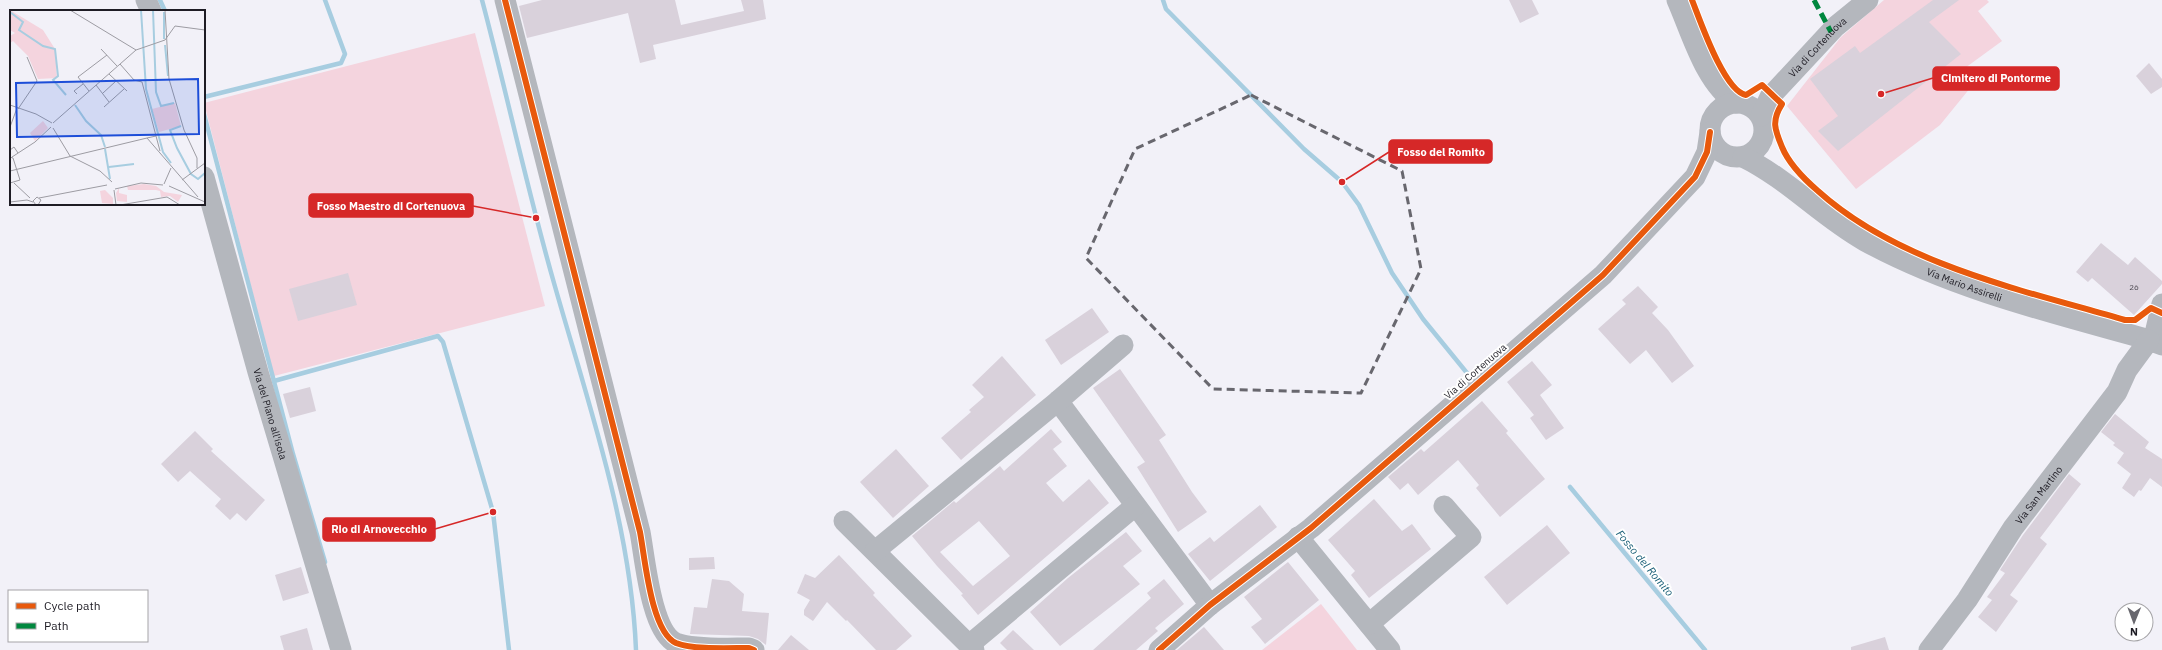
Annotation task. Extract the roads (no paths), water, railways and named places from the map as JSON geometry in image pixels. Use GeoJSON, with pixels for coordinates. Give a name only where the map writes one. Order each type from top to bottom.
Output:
{"type":"FeatureCollection","features":[{"type":"Feature","properties":{"kind":"street"},"geometry":{"type":"LineString","coordinates":[[146,0],[151,10]]}},
{"type":"Feature","properties":{"kind":"street"},"geometry":{"type":"LineString","coordinates":[[506,0],[640,532],[656,617],[665,635],[675,643],[689,647],[749,648],[754,650]]}},
{"type":"Feature","properties":{"kind":"street"},"geometry":{"type":"LineString","coordinates":[[1677,0],[1706,67],[1722,93],[1748,108],[1765,132],[1763,140],[1786,184]]}},
{"type":"Feature","properties":{"kind":"street","name":"Via di Cortenuova"},"geometry":{"type":"LineString","coordinates":[[1695,177],[1707,152],[1710,128],[1719,109],[1725,106],[1748,108],[1770,97],[1835,27],[1868,0]]}},
{"type":"Feature","properties":{"kind":"street"},"geometry":{"type":"LineString","coordinates":[[1706,67],[1712,141],[1725,155],[1739,157]]}},
{"type":"Feature","properties":{"kind":"street","name":"Via di Cortenuova"},"geometry":{"type":"LineString","coordinates":[[1159,650],[1215,602],[1298,537],[1603,275],[1695,177],[1724,160],[1751,154],[1763,140]]}},
{"type":"Feature","properties":{"kind":"street","name":"Via Mario Assirelli"},"geometry":{"type":"LineString","coordinates":[[1739,157],[1766,168],[1840,226],[1865,241],[1927,271],[2019,302],[2155,342]]}},
{"type":"Feature","properties":{"kind":"street","name":"Via del Piano all'isola"},"geometry":{"type":"LineString","coordinates":[[205,181],[258,372],[341,650]]}},
{"type":"Feature","properties":{"kind":"street","name":"Via San Martino"},"geometry":{"type":"LineString","coordinates":[[1929,650],[1967,600],[2014,528],[2117,392],[2127,370],[2155,342],[2162,304]]}},
{"type":"Feature","properties":{"kind":"street"},"geometry":{"type":"LineString","coordinates":[[875,551],[1058,401],[1123,345]]}},
{"type":"Feature","properties":{"kind":"street"},"geometry":{"type":"LineString","coordinates":[[1058,401],[1134,506],[1215,602]]}},
{"type":"Feature","properties":{"kind":"street"},"geometry":{"type":"LineString","coordinates":[[844,521],[972,648],[1134,506]]}},
{"type":"Feature","properties":{"kind":"street"},"geometry":{"type":"LineString","coordinates":[[1369,624],[1471,537],[1444,506]]}},
{"type":"Feature","properties":{"kind":"street"},"geometry":{"type":"LineString","coordinates":[[1298,537],[1390,650]]}},
{"type":"Feature","properties":{"kind":"waterway"},"geometry":{"type":"LineString","coordinates":[[160,0],[165,10]]}},
{"type":"Feature","properties":{"kind":"waterway"},"geometry":{"type":"LineString","coordinates":[[205,97],[341,63],[345,54],[325,0]]}},
{"type":"Feature","properties":{"kind":"waterway"},"geometry":{"type":"LineString","coordinates":[[482,0],[544,248],[594,419],[617,511],[626,557],[636,650]]}},
{"type":"Feature","properties":{"kind":"waterway","name":"Fosso del Romito"},"geometry":{"type":"LineString","coordinates":[[1163,0],[1166,9],[1304,149],[1342,182],[1359,205],[1392,273],[1423,319],[1467,373]]}},
{"type":"Feature","properties":{"kind":"waterway"},"geometry":{"type":"LineString","coordinates":[[205,118],[293,454],[325,562]]}},
{"type":"Feature","properties":{"kind":"waterway"},"geometry":{"type":"LineString","coordinates":[[274,381],[438,336],[443,342],[493,512],[509,650]]}},
{"type":"Feature","properties":{"kind":"waterway","name":"Fosso del Romito"},"geometry":{"type":"LineString","coordinates":[[1570,487],[1705,650]]}},
{"type":"Feature","properties":{"kind":"place","name":"Cimitero di Pontorme"},"geometry":{"type":"Point","coordinates":[1881,94]}},
{"type":"Feature","properties":{"kind":"place","name":"Fosso del Romito"},"geometry":{"type":"Point","coordinates":[1342,182]}},
{"type":"Feature","properties":{"kind":"place","name":"Fosso Maestro di Cortenuova"},"geometry":{"type":"Point","coordinates":[536,218]}},
{"type":"Feature","properties":{"kind":"place","name":"Rio di Arnovecchio"},"geometry":{"type":"Point","coordinates":[493,512]}}]}
